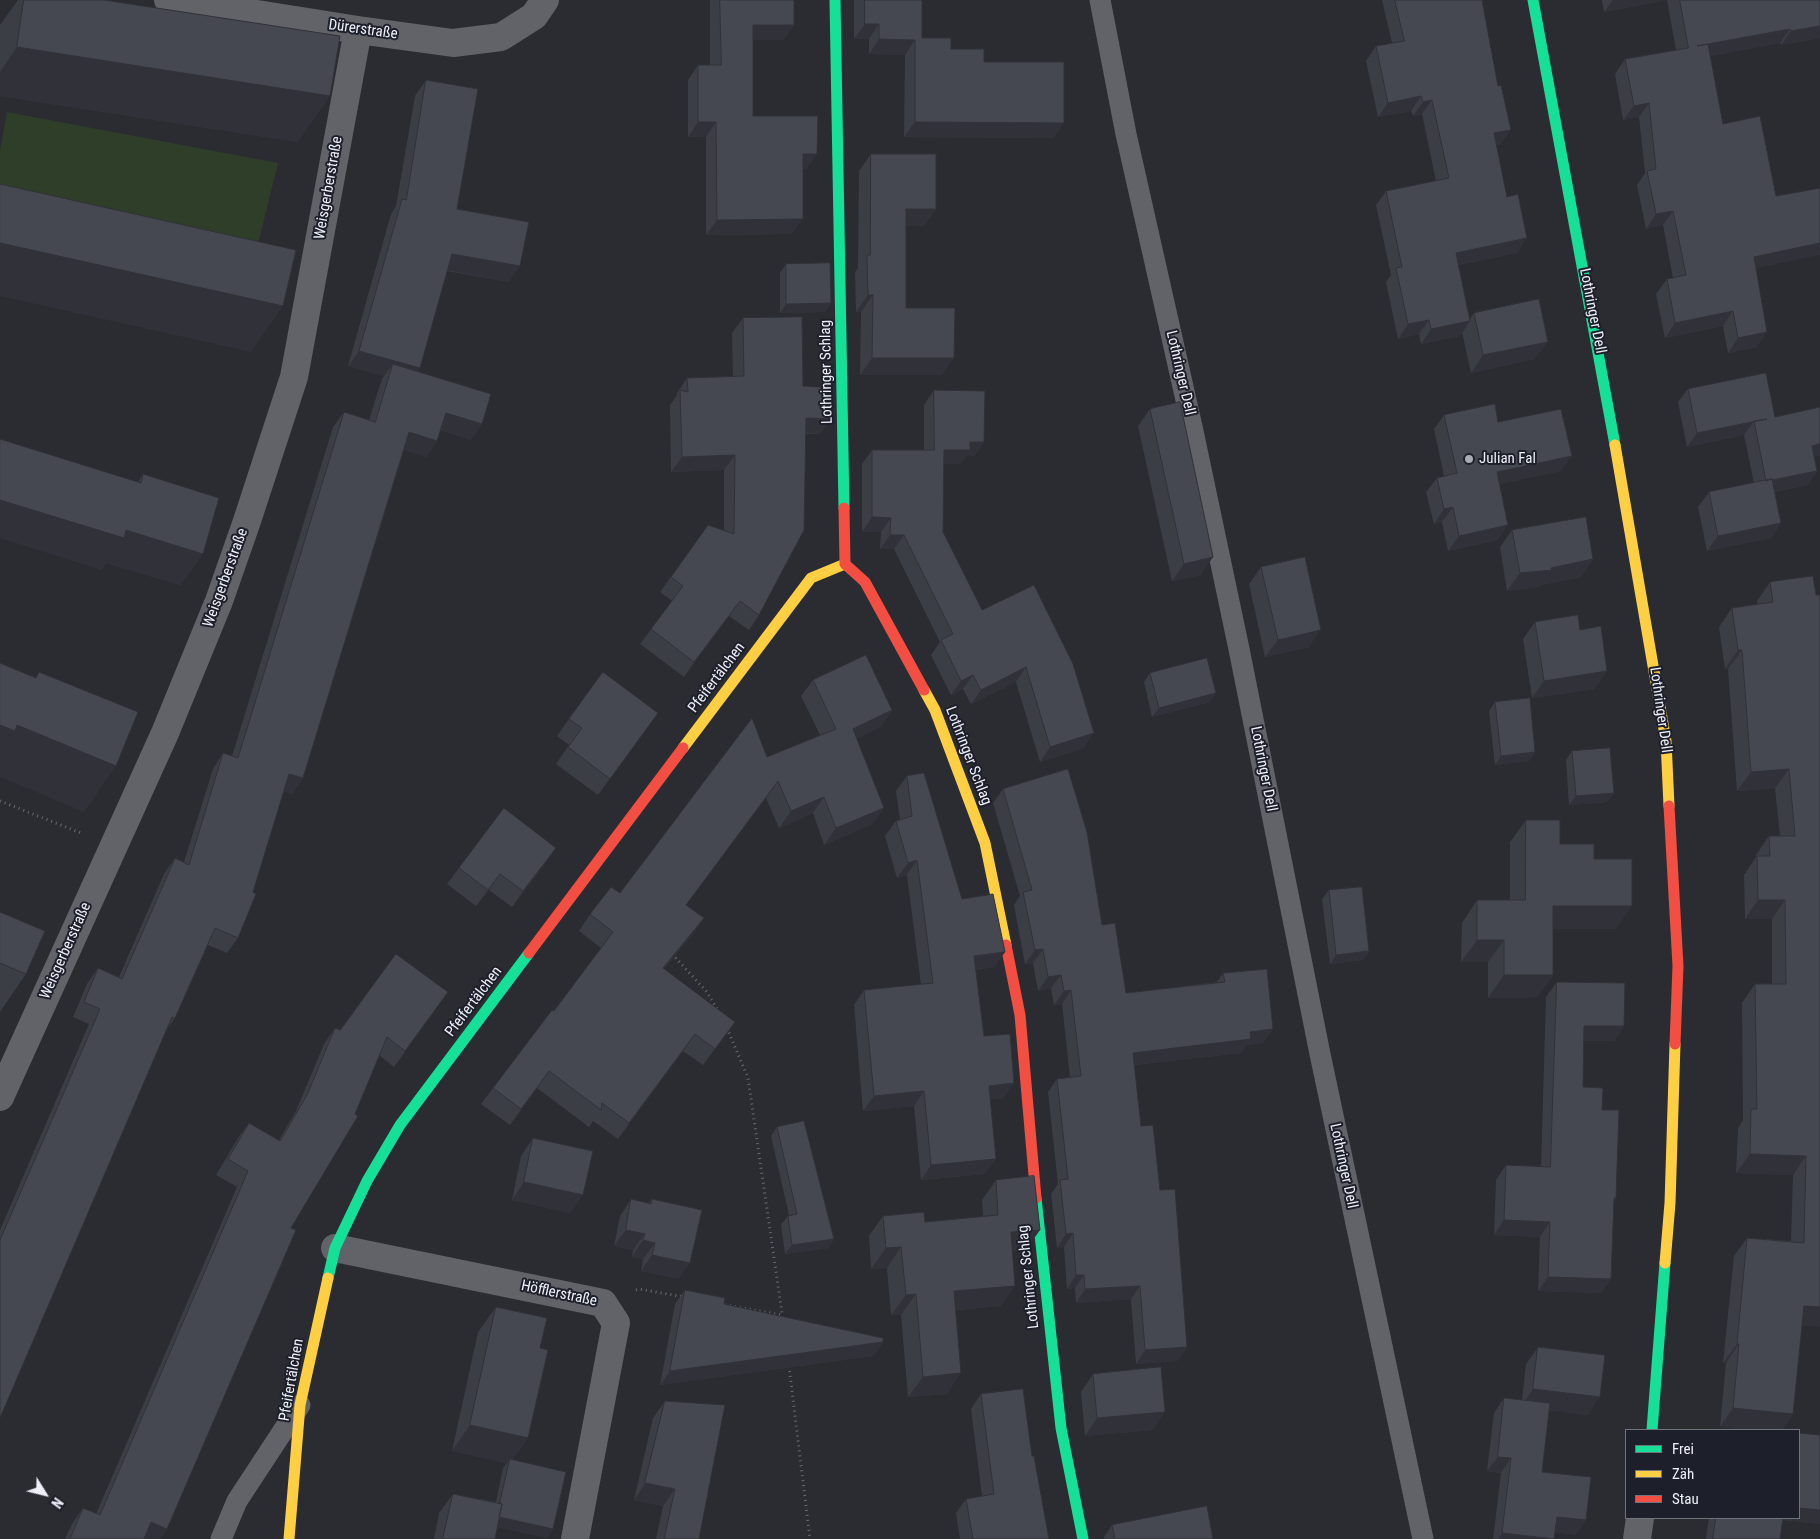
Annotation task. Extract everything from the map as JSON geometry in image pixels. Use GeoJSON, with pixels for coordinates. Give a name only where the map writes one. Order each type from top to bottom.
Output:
{"type":"FeatureCollection","features":[{"type":"Feature","properties":{"kind":"street","name":"Dürerstraße"},"geometry":{"type":"LineString","coordinates":[[168,0],[358,30],[453,42],[501,37],[534,16],[545,0]]}},
{"type":"Feature","properties":{"kind":"street","name":"Lothringer Schlag"},"geometry":{"type":"LineString","coordinates":[[836,0],[845,564],[866,582],[935,710],[985,843],[1020,1015],[1036,1203],[1061,1428],[1083,1539]]}},
{"type":"Feature","properties":{"kind":"street","name":"Lothringer Dell"},"geometry":{"type":"LineString","coordinates":[[1533,0],[1598,346],[1666,741],[1678,966],[1670,1203],[1652,1429]]}},
{"type":"Feature","properties":{"kind":"street","name":"Weisgerberstraße"},"geometry":{"type":"LineString","coordinates":[[0,1097],[114,847],[219,601],[294,377],[358,30]]}},
{"type":"Feature","properties":{"kind":"street","name":"Pfeifertälchen"},"geometry":{"type":"LineString","coordinates":[[289,1539],[300,1405],[335,1248],[367,1181],[400,1125],[812,578],[845,564]]}},
{"type":"Feature","properties":{"kind":"street","name":"Höfflerstraße"},"geometry":{"type":"LineString","coordinates":[[335,1248],[603,1303],[616,1323],[575,1539]]}},
{"type":"Feature","properties":{"kind":"street"},"geometry":{"type":"LineString","coordinates":[[1637,1539],[1640,1519]]}},
{"type":"Feature","properties":{"kind":"lane","name":"Lothringer Dell"},"geometry":{"type":"LineString","coordinates":[[1100,0],[1126,134],[1193,431],[1320,1054],[1423,1539]]}},
{"type":"Feature","properties":{"kind":"lane"},"geometry":{"type":"LineString","coordinates":[[221,1539],[237,1501],[300,1405]]}},
{"type":"Feature","properties":{"kind":"path"},"geometry":{"type":"LineString","coordinates":[[0,801],[114,847]]}},
{"type":"Feature","properties":{"kind":"path"},"geometry":{"type":"LineString","coordinates":[[669,950],[707,992],[721,1018]]}},
{"type":"Feature","properties":{"kind":"path"},"geometry":{"type":"LineString","coordinates":[[726,1026],[748,1078],[784,1325]]}},
{"type":"Feature","properties":{"kind":"path"},"geometry":{"type":"LineString","coordinates":[[648,1290],[686,1297]]}},
{"type":"Feature","properties":{"kind":"path"},"geometry":{"type":"LineString","coordinates":[[715,1303],[782,1315]]}},
{"type":"Feature","properties":{"kind":"path"},"geometry":{"type":"LineString","coordinates":[[788,1364],[810,1539]]}},
{"type":"Feature","properties":{"kind":"green space"},"geometry":{"type":"Polygon","coordinates":[[[7,112],[278,163],[251,272],[0,216],[0,151],[7,112]]]}},
{"type":"Feature","properties":{"kind":"building"},"geometry":{"type":"Polygon","coordinates":[[[24,0],[104,0],[340,36],[330,96],[17,47],[24,0]]]}},
{"type":"Feature","properties":{"kind":"building"},"geometry":{"type":"Polygon","coordinates":[[[720,0],[794,0],[794,25],[753,25],[753,116],[818,116],[817,154],[803,154],[803,219],[717,220],[716,122],[698,122],[698,65],[721,65],[720,0]]]}},
{"type":"Feature","properties":{"kind":"building"},"geometry":{"type":"Polygon","coordinates":[[[865,0],[922,0],[922,38],[951,38],[951,49],[984,49],[984,62],[1064,62],[1064,123],[915,122],[915,40],[879,39],[879,24],[865,24],[865,0]]]}},
{"type":"Feature","properties":{"kind":"building"},"geometry":{"type":"Polygon","coordinates":[[[1395,0],[1482,0],[1498,86],[1501,85],[1511,130],[1494,133],[1507,197],[1518,194],[1527,238],[1456,253],[1470,321],[1431,329],[1429,320],[1408,324],[1396,268],[1402,267],[1386,191],[1449,178],[1432,100],[1423,102],[1421,96],[1388,103],[1376,46],[1404,41],[1395,0]]]}},
{"type":"Feature","properties":{"kind":"building"},"geometry":{"type":"Polygon","coordinates":[[[1680,0],[1820,0],[1820,26],[1791,31],[1790,29],[1697,46],[1708,44],[1723,124],[1760,116],[1776,196],[1820,188],[1820,243],[1754,257],[1767,332],[1738,338],[1733,311],[1675,323],[1667,279],[1686,275],[1673,211],[1656,214],[1647,171],[1656,169],[1649,103],[1634,106],[1625,59],[1688,48],[1680,0]]]}},
{"type":"Feature","properties":{"kind":"building"},"geometry":{"type":"Polygon","coordinates":[[[426,80],[478,89],[457,209],[529,222],[520,266],[452,254],[420,368],[359,351],[402,199],[406,200],[426,80]]]}},
{"type":"Feature","properties":{"kind":"building"},"geometry":{"type":"Polygon","coordinates":[[[871,154],[936,154],[936,209],[906,209],[906,308],[955,308],[954,358],[872,358],[873,295],[868,295],[867,255],[870,255],[871,154]]]}},
{"type":"Feature","properties":{"kind":"building"},"geometry":{"type":"Polygon","coordinates":[[[0,184],[296,250],[283,306],[0,243],[0,184]]]}},
{"type":"Feature","properties":{"kind":"building"},"geometry":{"type":"Polygon","coordinates":[[[830,263],[831,303],[786,304],[786,264],[830,263]]]}},
{"type":"Feature","properties":{"kind":"building"},"geometry":{"type":"Polygon","coordinates":[[[1539,299],[1548,342],[1483,355],[1474,313],[1539,299]]]}},
{"type":"Feature","properties":{"kind":"building"},"geometry":{"type":"Polygon","coordinates":[[[802,317],[803,386],[832,388],[831,419],[806,418],[804,530],[759,615],[740,601],[694,662],[651,629],[683,586],[671,577],[708,525],[734,534],[735,455],[682,457],[680,390],[688,392],[687,378],[744,376],[743,318],[802,317]]]}},
{"type":"Feature","properties":{"kind":"building"},"geometry":{"type":"Polygon","coordinates":[[[393,364],[491,394],[482,424],[446,413],[437,441],[409,432],[303,778],[289,774],[253,892],[256,894],[238,938],[215,928],[175,1018],[172,1017],[0,1418],[0,1240],[100,1009],[84,1002],[98,968],[122,979],[175,858],[189,865],[223,753],[238,758],[344,412],[375,422],[393,364]]]}},
{"type":"Feature","properties":{"kind":"building"},"geometry":{"type":"Polygon","coordinates":[[[1766,373],[1775,417],[1820,407],[1820,444],[1812,446],[1817,471],[1766,481],[1754,422],[1697,433],[1688,389],[1766,373]]]}},
{"type":"Feature","properties":{"kind":"building"},"geometry":{"type":"Polygon","coordinates":[[[934,390],[985,391],[984,442],[970,442],[970,450],[944,450],[943,532],[982,610],[1034,585],[1073,664],[1094,733],[1050,747],[1026,667],[981,690],[973,675],[961,681],[941,640],[953,634],[904,535],[890,535],[891,518],[872,517],[872,450],[934,450],[934,390]]]}},
{"type":"Feature","properties":{"kind":"building"},"geometry":{"type":"Polygon","coordinates":[[[1180,402],[1213,557],[1184,564],[1150,409],[1180,402]]]}},
{"type":"Feature","properties":{"kind":"building"},"geometry":{"type":"Polygon","coordinates":[[[1495,404],[1498,422],[1561,409],[1572,456],[1497,472],[1508,525],[1459,536],[1453,507],[1444,509],[1437,478],[1457,473],[1444,415],[1495,404]]]}},
{"type":"Feature","properties":{"kind":"building"},"geometry":{"type":"Polygon","coordinates":[[[0,439],[141,483],[143,474],[219,498],[203,554],[126,530],[124,538],[0,500],[0,439]]]}},
{"type":"Feature","properties":{"kind":"building"},"geometry":{"type":"Polygon","coordinates":[[[1772,479],[1781,523],[1718,536],[1709,492],[1772,479]]]}},
{"type":"Feature","properties":{"kind":"building"},"geometry":{"type":"Polygon","coordinates":[[[1586,517],[1593,559],[1551,568],[1552,570],[1520,573],[1512,530],[1586,517]]]}},
{"type":"Feature","properties":{"kind":"building"},"geometry":{"type":"Polygon","coordinates":[[[1305,557],[1321,630],[1278,640],[1261,567],[1305,557]]]}},
{"type":"Feature","properties":{"kind":"building"},"geometry":{"type":"Polygon","coordinates":[[[1813,576],[1816,595],[1820,595],[1820,1307],[1804,1306],[1793,1414],[1733,1408],[1747,1238],[1804,1243],[1806,1156],[1750,1154],[1751,1109],[1757,1109],[1755,984],[1786,984],[1785,900],[1758,900],[1757,856],[1770,856],[1769,836],[1795,836],[1789,769],[1751,772],[1742,650],[1738,650],[1732,608],[1773,602],[1770,582],[1813,576]]]}},
{"type":"Feature","properties":{"kind":"building"},"geometry":{"type":"Polygon","coordinates":[[[1578,615],[1580,630],[1601,626],[1607,671],[1544,681],[1535,622],[1578,615]]]}},
{"type":"Feature","properties":{"kind":"building"},"geometry":{"type":"Polygon","coordinates":[[[866,655],[892,710],[853,729],[884,808],[836,828],[824,797],[791,811],[778,781],[686,905],[704,918],[663,968],[735,1022],[715,1049],[695,1034],[629,1123],[602,1103],[601,1110],[549,1071],[521,1109],[493,1088],[613,932],[590,914],[611,887],[620,893],[752,718],[767,757],[836,729],[813,680],[866,655]]]}},
{"type":"Feature","properties":{"kind":"building"},"geometry":{"type":"Polygon","coordinates":[[[1207,658],[1216,693],[1159,708],[1150,673],[1207,658]]]}},
{"type":"Feature","properties":{"kind":"building"},"geometry":{"type":"Polygon","coordinates":[[[0,663],[36,678],[39,672],[138,712],[116,766],[17,725],[15,731],[0,725],[0,663]]]}},
{"type":"Feature","properties":{"kind":"building"},"geometry":{"type":"Polygon","coordinates":[[[603,672],[658,713],[610,779],[568,747],[582,728],[569,719],[603,672]]]}},
{"type":"Feature","properties":{"kind":"building"},"geometry":{"type":"Polygon","coordinates":[[[1530,698],[1535,752],[1501,756],[1495,702],[1530,698]]]}},
{"type":"Feature","properties":{"kind":"building"},"geometry":{"type":"Polygon","coordinates":[[[1610,748],[1614,793],[1576,796],[1572,751],[1610,748]]]}},
{"type":"Feature","properties":{"kind":"building"},"geometry":{"type":"Polygon","coordinates":[[[1068,769],[1087,832],[1102,925],[1115,923],[1126,993],[1225,982],[1223,973],[1267,969],[1273,1029],[1250,1032],[1251,1039],[1133,1053],[1141,1126],[1153,1125],[1160,1190],[1175,1189],[1187,1347],[1145,1350],[1140,1286],[1085,1289],[1084,1275],[1076,1275],[1073,1233],[1066,1234],[1060,1180],[1068,1179],[1057,1079],[1081,1076],[1071,990],[1064,991],[1061,975],[1048,977],[1043,949],[1035,950],[1023,892],[1032,890],[1003,789],[1068,769]]]}},
{"type":"Feature","properties":{"kind":"building"},"geometry":{"type":"Polygon","coordinates":[[[924,773],[962,899],[993,894],[1005,952],[974,956],[984,1036],[1010,1034],[1014,1083],[989,1086],[996,1159],[931,1165],[924,1091],[874,1096],[864,990],[933,983],[917,860],[908,863],[896,821],[912,816],[907,776],[924,773]]]}},
{"type":"Feature","properties":{"kind":"building"},"geometry":{"type":"Polygon","coordinates":[[[504,808],[556,848],[523,891],[500,874],[488,890],[459,868],[504,808]]]}},
{"type":"Feature","properties":{"kind":"building"},"geometry":{"type":"Polygon","coordinates":[[[1526,820],[1560,820],[1560,844],[1594,844],[1594,859],[1632,859],[1632,906],[1553,906],[1553,975],[1504,975],[1504,940],[1477,940],[1477,900],[1525,900],[1526,820]]]}},
{"type":"Feature","properties":{"kind":"building"},"geometry":{"type":"Polygon","coordinates":[[[1362,887],[1369,951],[1336,955],[1329,890],[1362,887]]]}},
{"type":"Feature","properties":{"kind":"building"},"geometry":{"type":"Polygon","coordinates":[[[0,912],[45,931],[26,974],[0,963],[0,912]]]}},
{"type":"Feature","properties":{"kind":"building"},"geometry":{"type":"Polygon","coordinates":[[[396,954],[448,992],[405,1051],[387,1037],[355,1114],[358,1116],[291,1228],[296,1230],[167,1529],[151,1522],[144,1539],[70,1539],[83,1508],[100,1515],[248,1171],[228,1159],[249,1123],[280,1141],[307,1095],[335,1028],[340,1030],[396,954]]]}},
{"type":"Feature","properties":{"kind":"building"},"geometry":{"type":"Polygon","coordinates":[[[1557,982],[1625,983],[1624,1026],[1584,1026],[1583,1087],[1603,1088],[1602,1110],[1619,1110],[1611,1279],[1548,1277],[1550,1222],[1504,1220],[1506,1165],[1550,1167],[1557,982]]]}},
{"type":"Feature","properties":{"kind":"building"},"geometry":{"type":"Polygon","coordinates":[[[804,1121],[834,1239],[792,1245],[788,1216],[797,1214],[777,1127],[804,1121]]]}},
{"type":"Feature","properties":{"kind":"building"},"geometry":{"type":"Polygon","coordinates":[[[533,1138],[593,1151],[583,1195],[524,1182],[533,1138]]]}},
{"type":"Feature","properties":{"kind":"building"},"geometry":{"type":"Polygon","coordinates":[[[1034,1176],[1040,1230],[1011,1232],[1015,1286],[954,1291],[961,1373],[923,1377],[916,1294],[906,1295],[901,1247],[886,1248],[883,1216],[924,1212],[925,1222],[998,1215],[996,1180],[1034,1176]]]}},
{"type":"Feature","properties":{"kind":"building"},"geometry":{"type":"Polygon","coordinates":[[[631,1199],[651,1204],[652,1199],[702,1210],[690,1263],[652,1255],[655,1243],[643,1240],[645,1234],[626,1230],[631,1199]]]}},
{"type":"Feature","properties":{"kind":"building"},"geometry":{"type":"Polygon","coordinates":[[[685,1290],[725,1298],[724,1304],[883,1338],[883,1342],[670,1371],[685,1290]]]}},
{"type":"Feature","properties":{"kind":"building"},"geometry":{"type":"Polygon","coordinates":[[[496,1307],[547,1318],[540,1348],[548,1350],[528,1438],[470,1425],[496,1307]]]}},
{"type":"Feature","properties":{"kind":"building"},"geometry":{"type":"Polygon","coordinates":[[[1538,1347],[1605,1355],[1600,1397],[1533,1389],[1538,1347]]]}},
{"type":"Feature","properties":{"kind":"building"},"geometry":{"type":"Polygon","coordinates":[[[1161,1367],[1165,1412],[1097,1418],[1093,1374],[1161,1367]]]}},
{"type":"Feature","properties":{"kind":"building"},"geometry":{"type":"Polygon","coordinates":[[[1023,1389],[1032,1456],[1034,1456],[1049,1539],[973,1539],[966,1499],[994,1494],[981,1394],[1023,1389]]]}},
{"type":"Feature","properties":{"kind":"building"},"geometry":{"type":"Polygon","coordinates":[[[1504,1398],[1550,1403],[1542,1472],[1591,1477],[1586,1520],[1557,1517],[1554,1539],[1502,1533],[1511,1458],[1498,1457],[1504,1398]]]}},
{"type":"Feature","properties":{"kind":"building"},"geometry":{"type":"Polygon","coordinates":[[[665,1401],[725,1405],[699,1539],[664,1539],[675,1489],[645,1483],[665,1401]]]}},
{"type":"Feature","properties":{"kind":"building"},"geometry":{"type":"Polygon","coordinates":[[[1800,1433],[1820,1435],[1820,1510],[1800,1508],[1800,1433]]]}},
{"type":"Feature","properties":{"kind":"building"},"geometry":{"type":"Polygon","coordinates":[[[510,1459],[566,1472],[553,1529],[499,1517],[502,1504],[500,1503],[510,1459]]]}},
{"type":"Feature","properties":{"kind":"building"},"geometry":{"type":"Polygon","coordinates":[[[453,1494],[502,1504],[495,1539],[443,1539],[453,1494]]]}},
{"type":"Feature","properties":{"kind":"building"},"geometry":{"type":"Polygon","coordinates":[[[1207,1506],[1213,1539],[1115,1539],[1112,1525],[1207,1506]]]}},
{"type":"Feature","properties":{"kind":"building"},"geometry":{"type":"Polygon","coordinates":[[[1716,1519],[1783,1519],[1780,1539],[1713,1539],[1716,1519]]]}},
{"type":"Feature","properties":{"kind":"traffic: fast"},"geometry":{"type":"LineString","coordinates":[[835,0],[844,508]]}},
{"type":"Feature","properties":{"kind":"traffic: fast"},"geometry":{"type":"LineString","coordinates":[[1533,0],[1615,445]]}},
{"type":"Feature","properties":{"kind":"traffic: fast"},"geometry":{"type":"LineString","coordinates":[[328,1278],[335,1248],[367,1181],[400,1125],[529,953]]}},
{"type":"Feature","properties":{"kind":"traffic: fast"},"geometry":{"type":"LineString","coordinates":[[1036,1198],[1061,1428],[1083,1539]]}},
{"type":"Feature","properties":{"kind":"traffic: fast"},"geometry":{"type":"LineString","coordinates":[[1652,1429],[1665,1263]]}},
{"type":"Feature","properties":{"kind":"traffic: slow"},"geometry":{"type":"LineString","coordinates":[[1615,445],[1666,741],[1669,806]]}},
{"type":"Feature","properties":{"kind":"traffic: slow"},"geometry":{"type":"LineString","coordinates":[[683,748],[811,578],[845,564]]}},
{"type":"Feature","properties":{"kind":"traffic: slow"},"geometry":{"type":"LineString","coordinates":[[924,690],[935,710],[985,843],[1006,945]]}},
{"type":"Feature","properties":{"kind":"traffic: slow"},"geometry":{"type":"LineString","coordinates":[[1665,1263],[1670,1203],[1675,1044]]}},
{"type":"Feature","properties":{"kind":"traffic: slow"},"geometry":{"type":"LineString","coordinates":[[289,1539],[300,1405],[328,1278]]}},
{"type":"Feature","properties":{"kind":"traffic: jam"},"geometry":{"type":"LineString","coordinates":[[844,508],[845,564],[865,582],[924,690]]}},
{"type":"Feature","properties":{"kind":"traffic: jam"},"geometry":{"type":"LineString","coordinates":[[529,953],[683,748]]}},
{"type":"Feature","properties":{"kind":"traffic: jam"},"geometry":{"type":"LineString","coordinates":[[1669,806],[1678,966],[1675,1044]]}},
{"type":"Feature","properties":{"kind":"traffic: jam"},"geometry":{"type":"LineString","coordinates":[[1006,945],[1020,1015],[1036,1198]]}},
{"type":"Feature","properties":{"kind":"place","name":"Julian Fal"},"geometry":{"type":"Point","coordinates":[1469,459]}}]}
